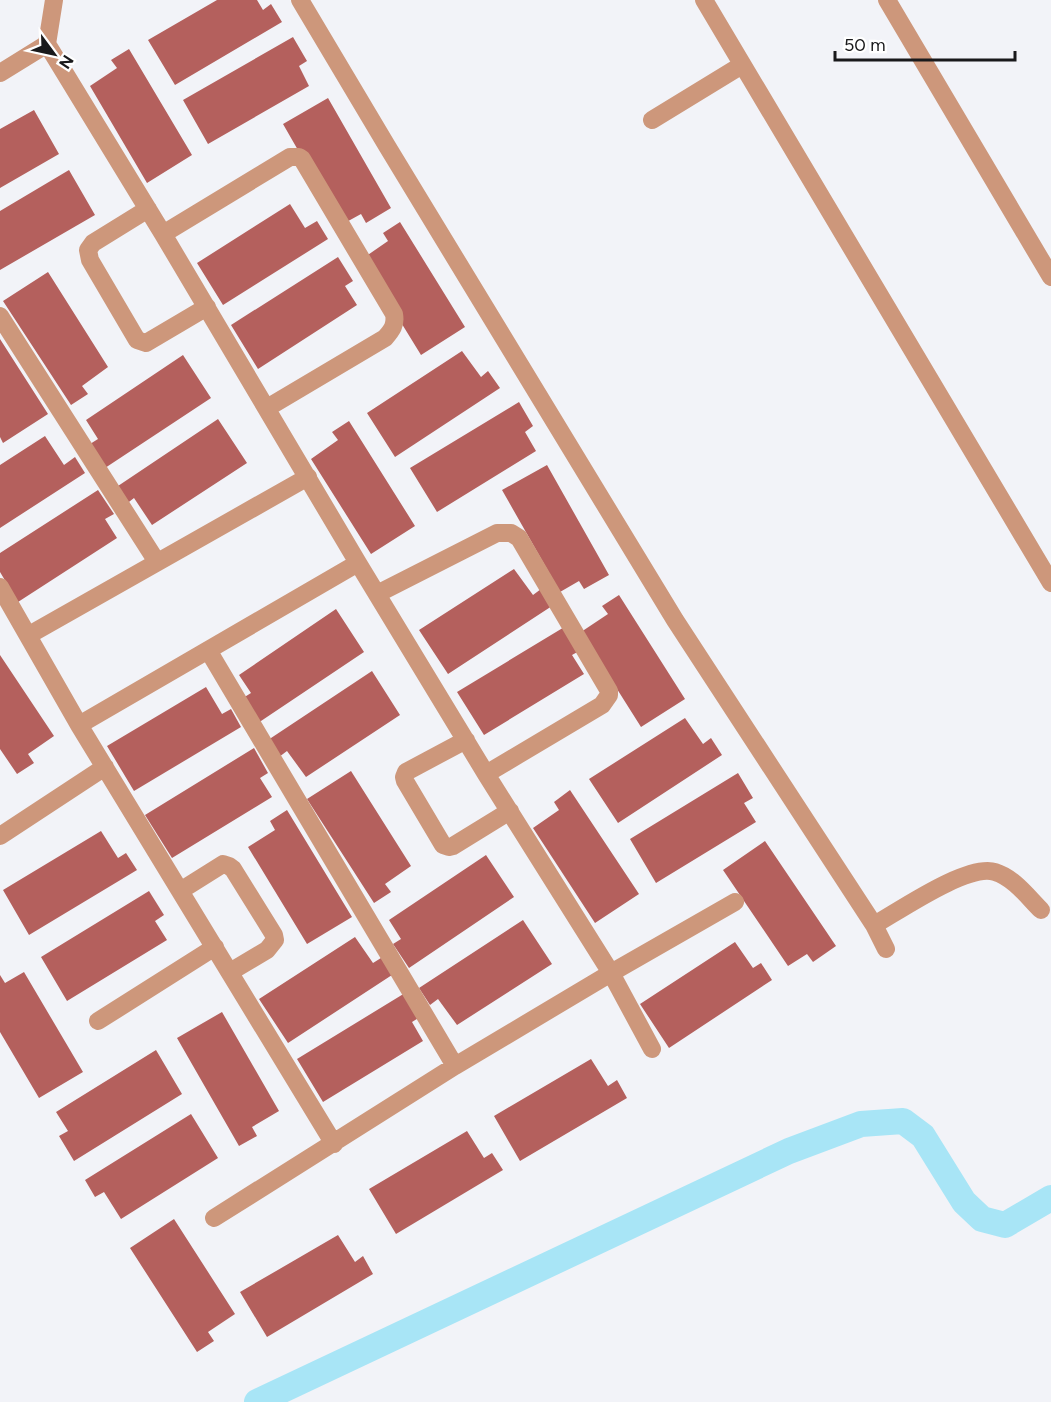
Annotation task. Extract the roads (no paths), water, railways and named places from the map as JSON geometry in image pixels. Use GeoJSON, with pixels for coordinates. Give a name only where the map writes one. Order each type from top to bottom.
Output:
{"type":"FeatureCollection","features":[{"type":"Feature","properties":{"kind":"street"},"geometry":{"type":"LineString","coordinates":[[54,0],[47,44],[148,208],[376,594],[610,973],[652,1049]]}},
{"type":"Feature","properties":{"kind":"street"},"geometry":{"type":"LineString","coordinates":[[300,0],[675,620],[881,921],[886,949]]}},
{"type":"Feature","properties":{"kind":"street"},"geometry":{"type":"LineString","coordinates":[[704,0],[1051,584]]}},
{"type":"Feature","properties":{"kind":"street"},"geometry":{"type":"LineString","coordinates":[[887,0],[1051,277]]}},
{"type":"Feature","properties":{"kind":"street"},"geometry":{"type":"LineString","coordinates":[[0,74],[47,44]]}},
{"type":"Feature","properties":{"kind":"street"},"geometry":{"type":"LineString","coordinates":[[652,120],[742,65]]}},
{"type":"Feature","properties":{"kind":"street"},"geometry":{"type":"LineString","coordinates":[[163,234],[290,157],[302,159],[394,314],[395,321],[394,327],[385,338],[267,408]]}},
{"type":"Feature","properties":{"kind":"street"},"geometry":{"type":"LineString","coordinates":[[148,208],[93,243],[88,250],[90,260],[137,340],[146,343],[207,307]]}},
{"type":"Feature","properties":{"kind":"street"},"geometry":{"type":"LineString","coordinates":[[0,316],[157,562]]}},
{"type":"Feature","properties":{"kind":"street"},"geometry":{"type":"LineString","coordinates":[[28,635],[308,477]]}},
{"type":"Feature","properties":{"kind":"street"},"geometry":{"type":"LineString","coordinates":[[376,594],[497,533],[511,533],[519,538],[609,691],[609,695],[602,705],[486,774]]}},
{"type":"Feature","properties":{"kind":"street"},"geometry":{"type":"LineString","coordinates":[[80,725],[358,563]]}},
{"type":"Feature","properties":{"kind":"street"},"geometry":{"type":"LineString","coordinates":[[0,587],[105,767],[334,1144]]}},
{"type":"Feature","properties":{"kind":"street"},"geometry":{"type":"LineString","coordinates":[[208,650],[455,1066]]}},
{"type":"Feature","properties":{"kind":"street"},"geometry":{"type":"LineString","coordinates":[[466,740],[406,772],[404,777],[443,845],[453,846],[510,811]]}},
{"type":"Feature","properties":{"kind":"street"},"geometry":{"type":"LineString","coordinates":[[0,836],[105,767]]}},
{"type":"Feature","properties":{"kind":"street"},"geometry":{"type":"LineString","coordinates":[[180,891],[223,864],[229,866],[274,935],[275,940],[267,950],[230,972]]}},
{"type":"Feature","properties":{"kind":"street"},"geometry":{"type":"LineString","coordinates":[[881,921],[945,884],[984,870],[993,871],[1011,880],[1041,910]]}},
{"type":"Feature","properties":{"kind":"street"},"geometry":{"type":"LineString","coordinates":[[214,1218],[455,1066],[610,973],[735,902]]}},
{"type":"Feature","properties":{"kind":"street"},"geometry":{"type":"LineString","coordinates":[[98,1021],[215,947]]}},
{"type":"Feature","properties":{"kind":"waterway"},"geometry":{"type":"LineString","coordinates":[[257,1402],[789,1151],[861,1124],[903,1121],[923,1136],[964,1202],[982,1219],[1005,1225],[1051,1198]]}}]}
